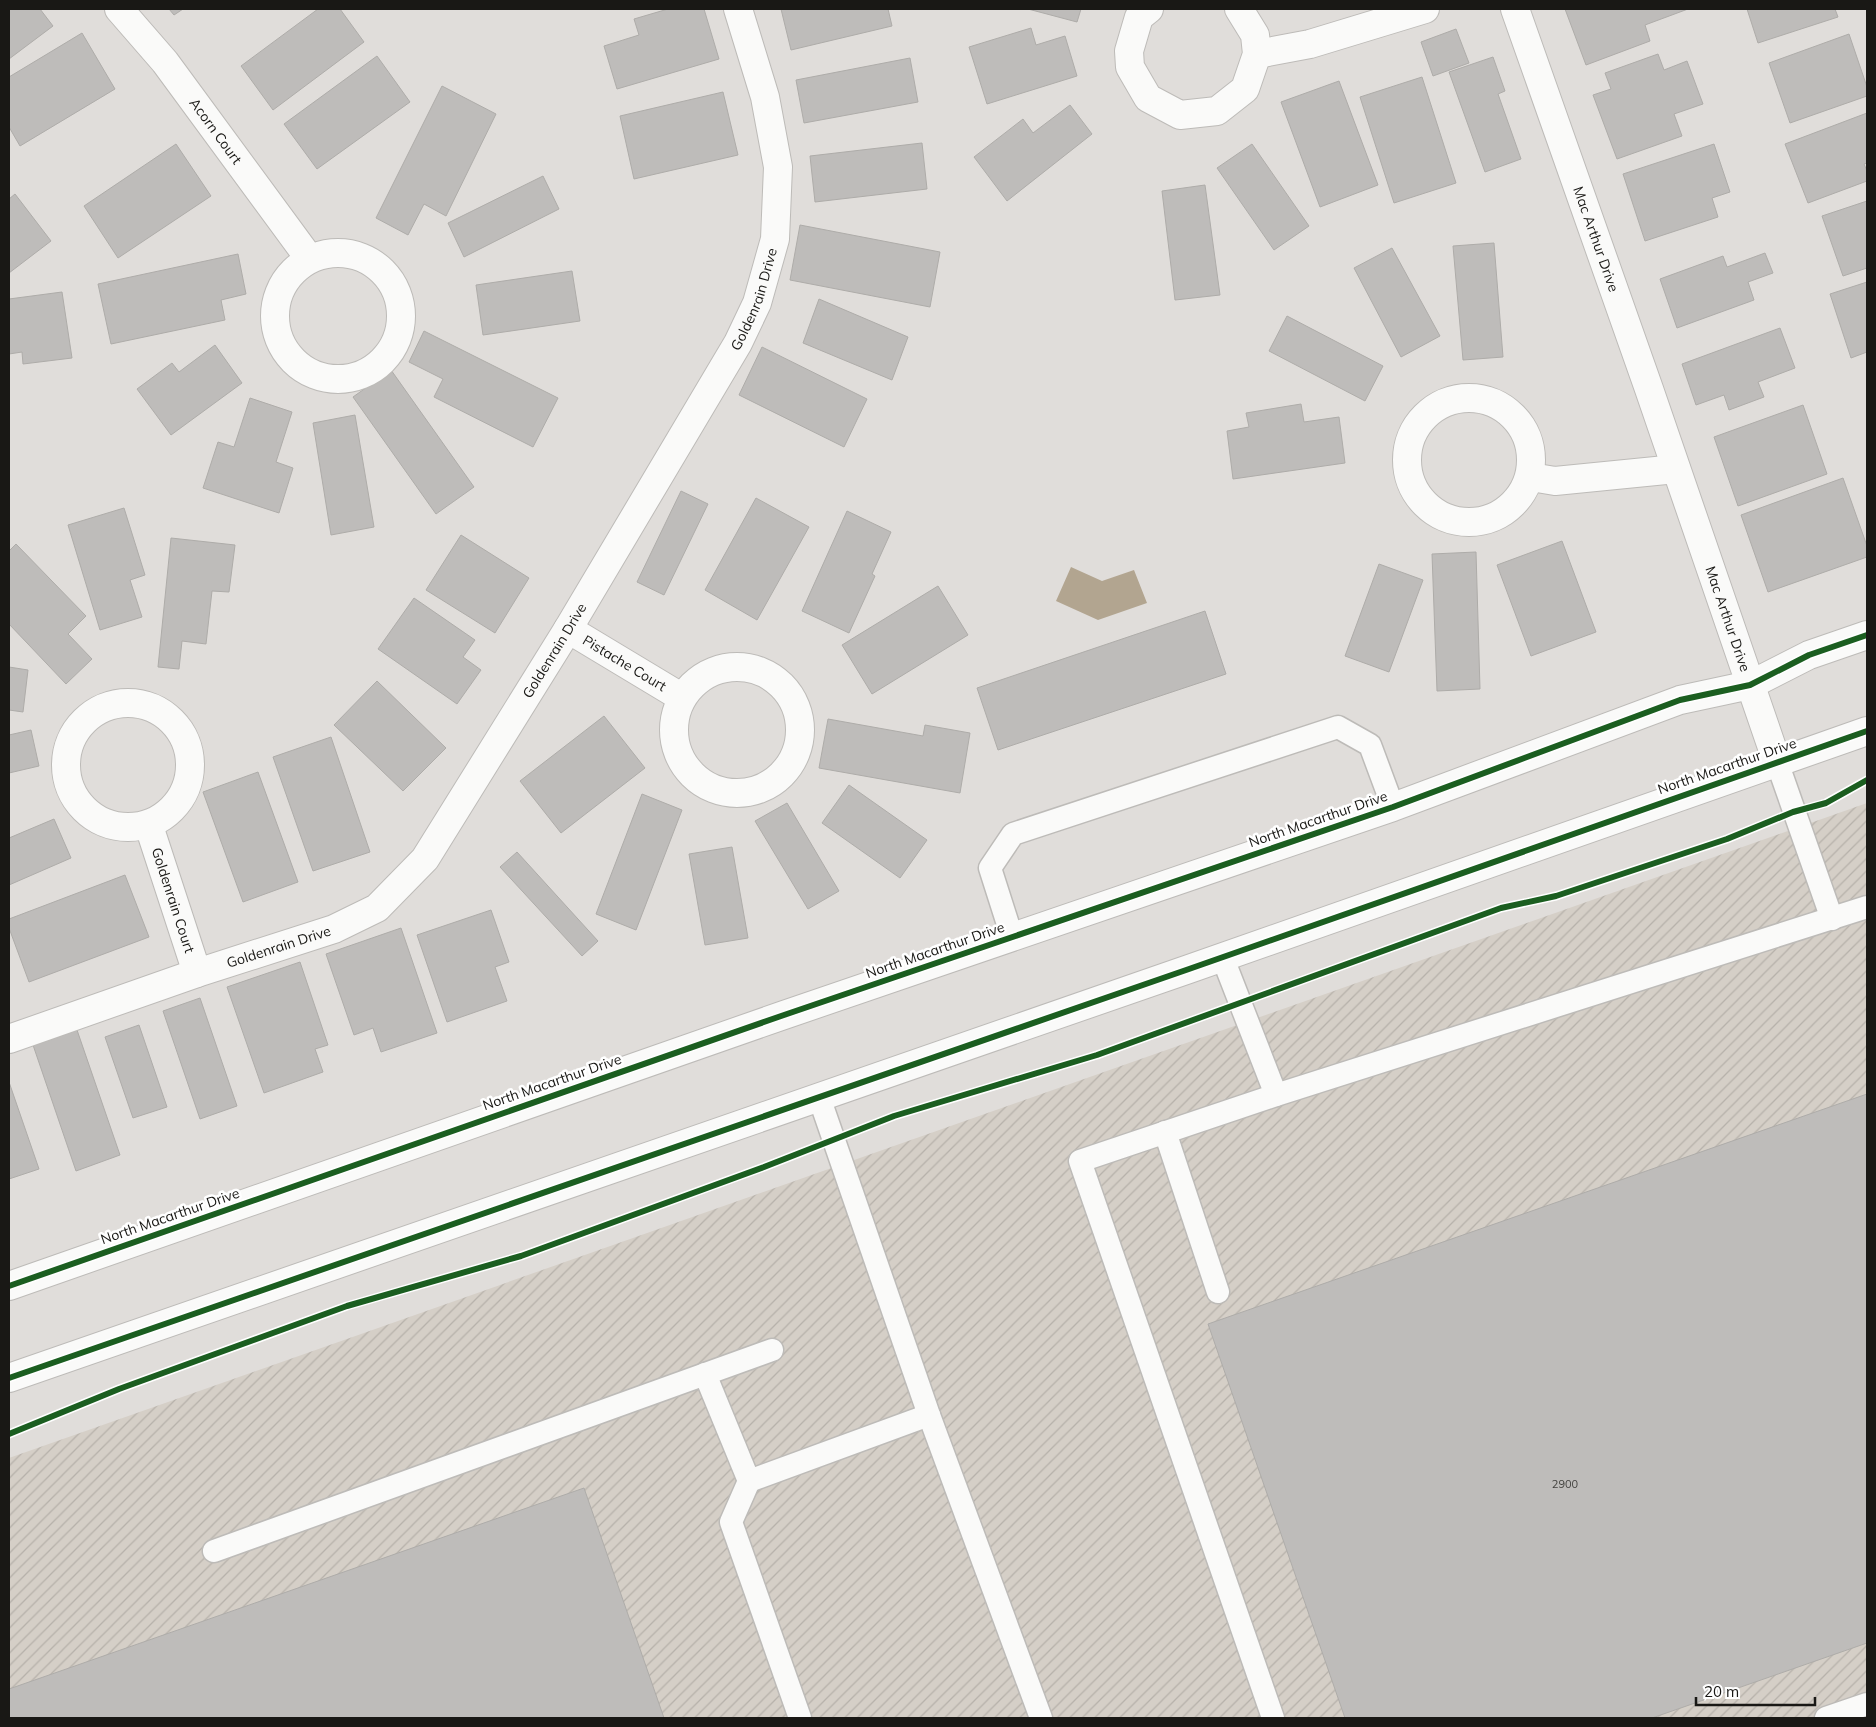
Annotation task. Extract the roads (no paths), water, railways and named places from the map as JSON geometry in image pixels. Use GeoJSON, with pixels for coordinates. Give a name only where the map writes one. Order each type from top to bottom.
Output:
{"type":"FeatureCollection","features":[{"type":"Feature","properties":{"kind":"street","name":"Acorn Court"},"geometry":{"type":"LineString","coordinates":[[119,9],[166,62],[309,258]]}},
{"type":"Feature","properties":{"kind":"street","name":"Goldenrain Drive"},"geometry":{"type":"LineString","coordinates":[[9,1038],[197,973],[334,929],[377,908],[425,859],[568,629],[738,343],[757,303],[775,239],[778,167],[766,97],[738,9]]}},
{"type":"Feature","properties":{"kind":"street"},"geometry":{"type":"LineString","coordinates":[[1148,9],[1139,17],[1129,51],[1130,67],[1148,98],[1180,115],[1217,111],[1245,89],[1256,54],[1255,35],[1239,9]]}},
{"type":"Feature","properties":{"kind":"street"},"geometry":{"type":"LineString","coordinates":[[1256,54],[1310,44],[1425,9]]}},
{"type":"Feature","properties":{"kind":"street","name":"Mac Arthur Drive"},"geometry":{"type":"LineString","coordinates":[[1515,9],[1777,762]]}},
{"type":"Feature","properties":{"kind":"street"},"geometry":{"type":"LineString","coordinates":[[337,252],[372,262],[396,289],[402,324],[388,357],[377,367],[340,380],[331,378],[304,370],[279,341],[275,305],[291,272],[309,258],[337,252]]}},
{"type":"Feature","properties":{"kind":"street"},"geometry":{"type":"LineString","coordinates":[[1476,396],[1510,411],[1530,442],[1531,477],[1526,490],[1500,516],[1463,525],[1428,510],[1408,480],[1407,443],[1413,429],[1439,404],[1476,396]]}},
{"type":"Feature","properties":{"kind":"street"},"geometry":{"type":"LineString","coordinates":[[1531,477],[1555,481],[1676,468]]}},
{"type":"Feature","properties":{"kind":"street","name":"Pistache Court"},"geometry":{"type":"LineString","coordinates":[[568,629],[682,697]]}},
{"type":"Feature","properties":{"kind":"street","name":"North Macarthur Drive"},"geometry":{"type":"LineString","coordinates":[[9,1286],[765,1021],[1393,806],[1680,700],[1750,685],[1809,655],[1867,635]]}},
{"type":"Feature","properties":{"kind":"street","name":"Pistache Court"},"geometry":{"type":"LineString","coordinates":[[726,666],[762,670],[791,695],[801,728],[791,763],[783,774],[750,792],[714,790],[685,767],[676,741],[673,732],[682,697],[693,683],[726,666]]}},
{"type":"Feature","properties":{"kind":"street"},"geometry":{"type":"LineString","coordinates":[[119,702],[155,707],[183,732],[192,768],[178,804],[149,826],[130,829],[94,820],[69,792],[64,758],[78,725],[108,704],[119,702]]}},
{"type":"Feature","properties":{"kind":"street","name":"North Macarthur Drive"},"geometry":{"type":"LineString","coordinates":[[9,1378],[1867,731]]}},
{"type":"Feature","properties":{"kind":"street","name":"Goldenrain Court"},"geometry":{"type":"LineString","coordinates":[[149,826],[197,973]]}},
{"type":"Feature","properties":{"kind":"lane"},"geometry":{"type":"LineString","coordinates":[[1012,937],[990,868],[1013,834],[1338,726],[1370,745],[1393,806]]}},
{"type":"Feature","properties":{"kind":"lane"},"geometry":{"type":"LineString","coordinates":[[1777,762],[1832,919]]}},
{"type":"Feature","properties":{"kind":"lane"},"geometry":{"type":"LineString","coordinates":[[1273,1718],[1080,1161],[1276,1095],[1867,907]]}},
{"type":"Feature","properties":{"kind":"lane"},"geometry":{"type":"LineString","coordinates":[[1222,956],[1276,1095]]}},
{"type":"Feature","properties":{"kind":"lane"},"geometry":{"type":"LineString","coordinates":[[819,1097],[929,1415],[1041,1718]]}},
{"type":"Feature","properties":{"kind":"lane"},"geometry":{"type":"LineString","coordinates":[[1165,1132],[1218,1292]]}},
{"type":"Feature","properties":{"kind":"lane"},"geometry":{"type":"LineString","coordinates":[[214,1552],[772,1350]]}},
{"type":"Feature","properties":{"kind":"lane"},"geometry":{"type":"LineString","coordinates":[[705,1374],[749,1481],[731,1522],[800,1718]]}},
{"type":"Feature","properties":{"kind":"lane"},"geometry":{"type":"LineString","coordinates":[[749,1481],[929,1415]]}},
{"type":"Feature","properties":{"kind":"lane"},"geometry":{"type":"LineString","coordinates":[[1826,1718],[1867,1704]]}}]}
